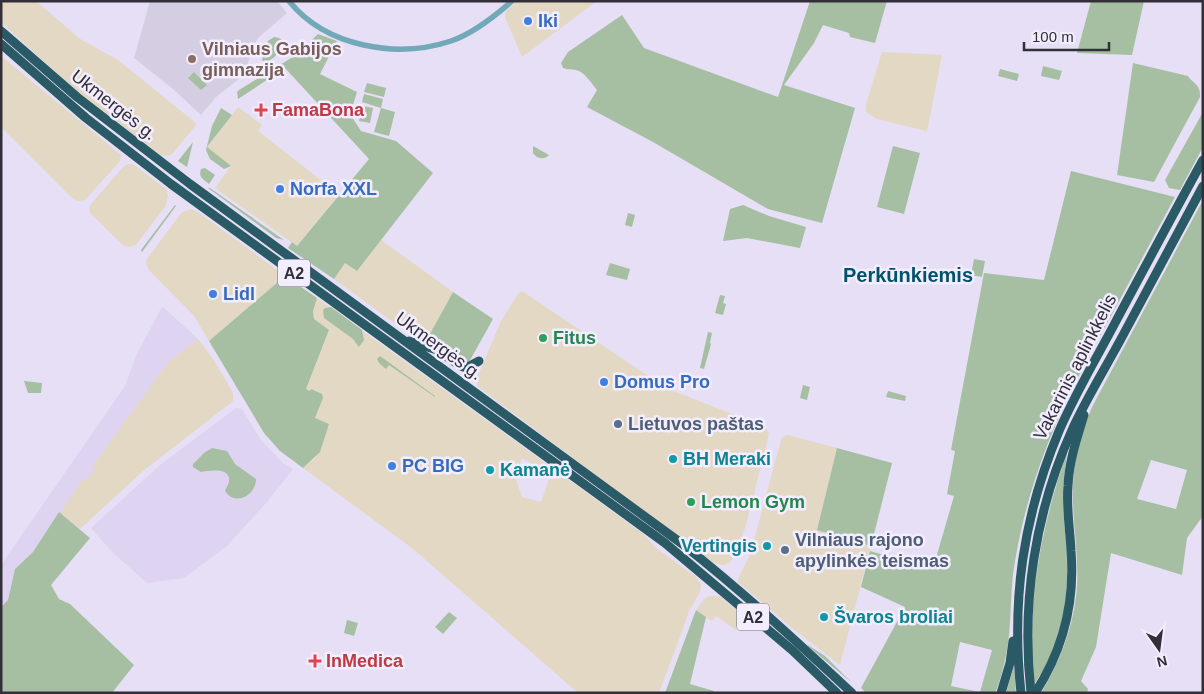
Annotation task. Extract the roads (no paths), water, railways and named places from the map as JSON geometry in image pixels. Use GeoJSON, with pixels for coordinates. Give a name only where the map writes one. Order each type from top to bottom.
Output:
{"type":"FeatureCollection","features":[{"type":"Feature","properties":{"kind":"highway","name":"Ukmergės g."},"geometry":{"type":"LineString","coordinates":[[1,31],[77,97],[150,154],[680,543],[723,577],[793,638],[852,693]]}},
{"type":"Feature","properties":{"kind":"highway","name":"Ukmergės g."},"geometry":{"type":"LineString","coordinates":[[1,44],[86,118],[138,159],[658,538],[792,650],[837,693]]}},
{"type":"Feature","properties":{"kind":"highway","name":"Vakarinis aplinkkelis"},"geometry":{"type":"LineString","coordinates":[[1021,693],[1016,623],[1020,578],[1027,534],[1041,480],[1060,430],[1106,339],[1203,160]]}},
{"type":"Feature","properties":{"kind":"highway","name":"Vakarinis aplinkkelis"},"geometry":{"type":"LineString","coordinates":[[1030,693],[1028,619],[1033,563],[1045,504],[1062,454],[1073,428],[1203,186]]}},
{"type":"Feature","properties":{"kind":"highway"},"geometry":{"type":"LineString","coordinates":[[400,338],[437,350],[462,367],[470,367],[479,361]]}},
{"type":"Feature","properties":{"kind":"highway"},"geometry":{"type":"LineString","coordinates":[[462,397],[465,385]]}},
{"type":"Feature","properties":{"kind":"highway"},"geometry":{"type":"LineString","coordinates":[[1035,693],[1043,681],[1058,649],[1070,606],[1072,571],[1068,485],[1076,442],[1088,400]]}},
{"type":"Feature","properties":{"kind":"highway"},"geometry":{"type":"LineString","coordinates":[[715,584],[723,577]]}},
{"type":"Feature","properties":{"kind":"highway"},"geometry":{"type":"LineString","coordinates":[[1001,693],[1010,663],[1016,623]]}},
{"type":"Feature","properties":{"kind":"street"},"geometry":{"type":"LineString","coordinates":[[289,1],[308,21],[333,34],[362,45],[399,49],[427,47],[460,37],[497,14],[512,1]]}},
{"type":"Feature","properties":{"kind":"place","name":"Iki"},"geometry":{"type":"Point","coordinates":[528,21]}},
{"type":"Feature","properties":{"kind":"place","name":"Vilniaus Gabijos gimnazija"},"geometry":{"type":"Point","coordinates":[192,59]}},
{"type":"Feature","properties":{"kind":"place","name":"FamaBona"},"geometry":{"type":"Point","coordinates":[261,110]}},
{"type":"Feature","properties":{"kind":"place","name":"Norfa XXL"},"geometry":{"type":"Point","coordinates":[280,189]}},
{"type":"Feature","properties":{"kind":"place","name":"Lidl"},"geometry":{"type":"Point","coordinates":[213,294]}},
{"type":"Feature","properties":{"kind":"place","name":"Fitus"},"geometry":{"type":"Point","coordinates":[543,338]}},
{"type":"Feature","properties":{"kind":"place","name":"Domus Pro"},"geometry":{"type":"Point","coordinates":[604,382]}},
{"type":"Feature","properties":{"kind":"place","name":"Lietuvos paštas"},"geometry":{"type":"Point","coordinates":[618,424]}},
{"type":"Feature","properties":{"kind":"place","name":"BH Meraki"},"geometry":{"type":"Point","coordinates":[673,459]}},
{"type":"Feature","properties":{"kind":"place","name":"PC BIG"},"geometry":{"type":"Point","coordinates":[392,466]}},
{"type":"Feature","properties":{"kind":"place","name":"Kamanė"},"geometry":{"type":"Point","coordinates":[490,470]}},
{"type":"Feature","properties":{"kind":"place","name":"Lemon Gym"},"geometry":{"type":"Point","coordinates":[691,502]}},
{"type":"Feature","properties":{"kind":"place","name":"Vertingis"},"geometry":{"type":"Point","coordinates":[767,546]}},
{"type":"Feature","properties":{"kind":"place","name":"Vilniaus rajono apylinkės teismas"},"geometry":{"type":"Point","coordinates":[785,550]}},
{"type":"Feature","properties":{"kind":"place","name":"Švaros broliai"},"geometry":{"type":"Point","coordinates":[824,617]}},
{"type":"Feature","properties":{"kind":"place","name":"InMedica"},"geometry":{"type":"Point","coordinates":[315,661]}},
{"type":"Feature","properties":{"kind":"district","name":"Perkūnkiemis"},"geometry":{"type":"Point","coordinates":[908,275]}}]}
